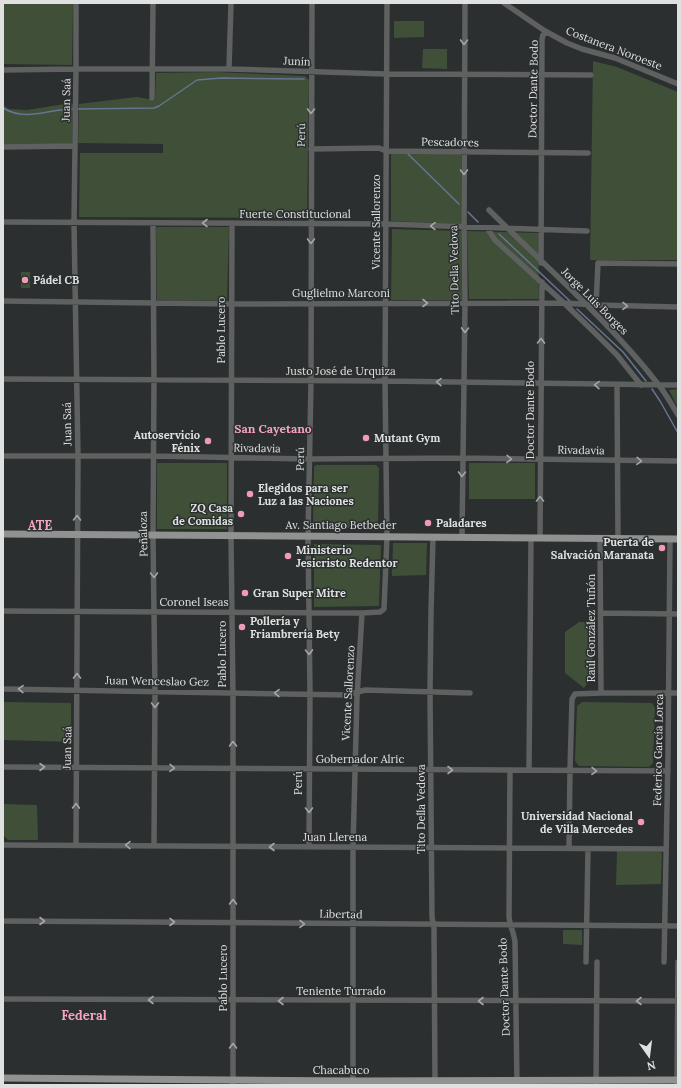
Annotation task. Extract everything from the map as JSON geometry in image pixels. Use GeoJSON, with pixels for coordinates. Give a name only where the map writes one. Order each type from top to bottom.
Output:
{"type":"FeatureCollection","features":[{"type":"Feature","properties":{"kind":"main road","name":"Av. Santiago Betbeder"},"geometry":{"type":"LineString","coordinates":[[3,534],[674,539]]}},
{"type":"Feature","properties":{"kind":"main road","name":"Chacabuco"},"geometry":{"type":"LineString","coordinates":[[3,1078],[77,1082],[233,1083],[435,1081],[517,1083],[678,1082]]}},
{"type":"Feature","properties":{"kind":"street","name":"Juan Saá"},"geometry":{"type":"LineString","coordinates":[[76,3],[74,223],[74,302],[78,457],[76,845]]}},
{"type":"Feature","properties":{"kind":"street"},"geometry":{"type":"LineString","coordinates":[[152,98],[153,3]]}},
{"type":"Feature","properties":{"kind":"street"},"geometry":{"type":"LineString","coordinates":[[229,69],[231,3]]}},
{"type":"Feature","properties":{"kind":"street","name":"Perú"},"geometry":{"type":"LineString","coordinates":[[309,847],[308,769],[310,693],[308,536],[311,381],[310,304],[312,3]]}},
{"type":"Feature","properties":{"kind":"street","name":"Vicente Sallorenzo"},"geometry":{"type":"LineString","coordinates":[[384,608],[386,537],[385,381],[387,3]]}},
{"type":"Feature","properties":{"kind":"street","name":"Tito Della Vedova"},"geometry":{"type":"LineString","coordinates":[[462,537],[465,303],[465,3]]}},
{"type":"Feature","properties":{"kind":"street","name":"Costanera Noroeste"},"geometry":{"type":"LineString","coordinates":[[504,3],[547,32],[582,49],[615,58],[678,84]]}},
{"type":"Feature","properties":{"kind":"street","name":"Doctor Dante Bodo"},"geometry":{"type":"LineString","coordinates":[[541,264],[542,39],[543,35],[547,32]]}},
{"type":"Feature","properties":{"kind":"street","name":"Junín"},"geometry":{"type":"LineString","coordinates":[[3,70],[229,69],[386,74],[591,75]]}},
{"type":"Feature","properties":{"kind":"street"},"geometry":{"type":"LineString","coordinates":[[3,147],[75,146]]}},
{"type":"Feature","properties":{"kind":"street","name":"Pescadores"},"geometry":{"type":"LineString","coordinates":[[311,148],[379,148],[386,151],[588,153]]}},
{"type":"Feature","properties":{"kind":"street","name":"Jorge Luis Borges"},"geometry":{"type":"LineString","coordinates":[[488,210],[541,264],[586,304],[629,349],[659,385],[678,415]]}},
{"type":"Feature","properties":{"kind":"street","name":"Fuerte Constitucional"},"geometry":{"type":"LineString","coordinates":[[3,222],[386,224],[587,231]]}},
{"type":"Feature","properties":{"kind":"street","name":"Peñaloza"},"geometry":{"type":"LineString","coordinates":[[153,223],[153,536],[155,691],[154,846]]}},
{"type":"Feature","properties":{"kind":"street","name":"Pablo Lucero"},"geometry":{"type":"LineString","coordinates":[[232,223],[231,536],[233,693],[233,1083]]}},
{"type":"Feature","properties":{"kind":"street","name":"Jorge Luis Borges"},"geometry":{"type":"LineString","coordinates":[[487,228],[495,240],[542,282],[617,355],[642,385]]}},
{"type":"Feature","properties":{"kind":"street"},"geometry":{"type":"LineString","coordinates":[[596,305],[598,262],[678,264]]}},
{"type":"Feature","properties":{"kind":"street","name":"Doctor Dante Bodo"},"geometry":{"type":"LineString","coordinates":[[540,538],[540,384],[542,282]]}},
{"type":"Feature","properties":{"kind":"street","name":"Guglielmo Marconi"},"geometry":{"type":"LineString","coordinates":[[3,302],[231,304],[564,303],[678,307]]}},
{"type":"Feature","properties":{"kind":"street","name":"Justo José de Urquiza"},"geometry":{"type":"LineString","coordinates":[[3,379],[154,381],[385,381],[678,385]]}},
{"type":"Feature","properties":{"kind":"street"},"geometry":{"type":"LineString","coordinates":[[617,385],[618,539]]}},
{"type":"Feature","properties":{"kind":"street","name":"Rivadavia"},"geometry":{"type":"LineString","coordinates":[[3,456],[153,456],[310,459],[463,458],[678,461]]}},
{"type":"Feature","properties":{"kind":"street","name":"Tito Della Vedova"},"geometry":{"type":"LineString","coordinates":[[433,537],[430,691],[435,1081]]}},
{"type":"Feature","properties":{"kind":"street"},"geometry":{"type":"LineString","coordinates":[[529,770],[531,538]]}},
{"type":"Feature","properties":{"kind":"street","name":"Raúl González Tuñón"},"geometry":{"type":"LineString","coordinates":[[569,849],[572,698],[576,694],[601,693],[600,538]]}},
{"type":"Feature","properties":{"kind":"street","name":"Federico García Lorca"},"geometry":{"type":"LineString","coordinates":[[664,962],[670,614],[674,539]]}},
{"type":"Feature","properties":{"kind":"street","name":"Coronel Iseas"},"geometry":{"type":"LineString","coordinates":[[3,611],[362,613],[380,612],[384,608]]}},
{"type":"Feature","properties":{"kind":"street","name":"Vicente Sallorenzo"},"geometry":{"type":"LineString","coordinates":[[354,1083],[353,847],[362,613]]}},
{"type":"Feature","properties":{"kind":"street"},"geometry":{"type":"LineString","coordinates":[[601,613],[678,614]]}},
{"type":"Feature","properties":{"kind":"street","name":"Juan Wenceslao Gez"},"geometry":{"type":"LineString","coordinates":[[3,689],[310,693],[347,695],[365,690],[470,692]]}},
{"type":"Feature","properties":{"kind":"street"},"geometry":{"type":"LineString","coordinates":[[601,693],[678,693]]}},
{"type":"Feature","properties":{"kind":"street","name":"Gobernador Alric"},"geometry":{"type":"LineString","coordinates":[[3,767],[668,771]]}},
{"type":"Feature","properties":{"kind":"street","name":"Doctor Dante Bodo"},"geometry":{"type":"LineString","coordinates":[[510,770],[510,925],[515,942],[517,1083]]}},
{"type":"Feature","properties":{"kind":"street","name":"Juan Llerena"},"geometry":{"type":"LineString","coordinates":[[3,845],[666,849]]}},
{"type":"Feature","properties":{"kind":"street"},"geometry":{"type":"LineString","coordinates":[[586,962],[588,926],[588,849]]}},
{"type":"Feature","properties":{"kind":"street","name":"Libertad"},"geometry":{"type":"LineString","coordinates":[[3,921],[233,922],[353,925],[678,926]]}},
{"type":"Feature","properties":{"kind":"street"},"geometry":{"type":"LineString","coordinates":[[596,1083],[597,962]]}},
{"type":"Feature","properties":{"kind":"street"},"geometry":{"type":"LineString","coordinates":[[678,962],[678,1082]]}},
{"type":"Feature","properties":{"kind":"street","name":"Teniente Turrado"},"geometry":{"type":"LineString","coordinates":[[3,999],[678,1001]]}},
{"type":"Feature","properties":{"kind":"green space"},"geometry":{"type":"Polygon","coordinates":[[[3,3],[73,3],[72,65],[3,64],[3,3]]]}},
{"type":"Feature","properties":{"kind":"green space"},"geometry":{"type":"Polygon","coordinates":[[[394,21],[424,21],[424,37],[394,38],[394,21]]]}},
{"type":"Feature","properties":{"kind":"green space"},"geometry":{"type":"Polygon","coordinates":[[[423,49],[447,49],[447,69],[422,68],[423,49]]]}},
{"type":"Feature","properties":{"kind":"green space"},"geometry":{"type":"Polygon","coordinates":[[[593,61],[617,67],[678,92],[678,260],[590,260],[593,61]]]}},
{"type":"Feature","properties":{"kind":"green space"},"geometry":{"type":"Polygon","coordinates":[[[215,72],[305,76],[309,80],[307,218],[79,217],[80,153],[163,153],[163,144],[78,143],[79,104],[136,97],[155,100],[156,73],[215,72]]]}},
{"type":"Feature","properties":{"kind":"green space"},"geometry":{"type":"Polygon","coordinates":[[[71,103],[73,104],[72,144],[3,145],[3,105],[9,109],[27,110],[71,103]]]}},
{"type":"Feature","properties":{"kind":"green space"},"geometry":{"type":"Polygon","coordinates":[[[391,153],[461,154],[461,224],[391,221],[391,153]]]}},
{"type":"Feature","properties":{"kind":"green space"},"geometry":{"type":"Polygon","coordinates":[[[156,227],[229,227],[227,301],[157,300],[156,227]]]}},
{"type":"Feature","properties":{"kind":"green space"},"geometry":{"type":"Polygon","coordinates":[[[392,229],[461,231],[462,300],[391,300],[392,229]]]}},
{"type":"Feature","properties":{"kind":"green space"},"geometry":{"type":"Polygon","coordinates":[[[467,231],[538,233],[539,299],[469,299],[467,231]]]}},
{"type":"Feature","properties":{"kind":"green space","name":"Pádel CB"},"geometry":{"type":"Polygon","coordinates":[[[21,272],[30,272],[30,288],[21,288],[21,272]]]}},
{"type":"Feature","properties":{"kind":"green space"},"geometry":{"type":"Polygon","coordinates":[[[678,389],[678,408],[669,390],[678,389]]]}},
{"type":"Feature","properties":{"kind":"green space"},"geometry":{"type":"Polygon","coordinates":[[[157,463],[227,463],[227,529],[157,529],[157,463]]]}},
{"type":"Feature","properties":{"kind":"green space"},"geometry":{"type":"Polygon","coordinates":[[[469,463],[535,463],[535,499],[469,499],[469,463]]]}},
{"type":"Feature","properties":{"kind":"green space"},"geometry":{"type":"Polygon","coordinates":[[[316,465],[376,465],[379,468],[378,526],[375,528],[315,528],[313,525],[314,467],[316,465]]]}},
{"type":"Feature","properties":{"kind":"green space"},"geometry":{"type":"Polygon","coordinates":[[[393,543],[427,543],[426,575],[392,576],[393,543]]]}},
{"type":"Feature","properties":{"kind":"green space"},"geometry":{"type":"Polygon","coordinates":[[[314,544],[381,545],[379,606],[314,607],[314,544]]]}},
{"type":"Feature","properties":{"kind":"green space"},"geometry":{"type":"Polygon","coordinates":[[[579,622],[584,622],[591,627],[594,636],[592,662],[589,668],[588,682],[584,688],[565,673],[565,632],[579,622]]]}},
{"type":"Feature","properties":{"kind":"green space"},"geometry":{"type":"Polygon","coordinates":[[[4,702],[71,703],[71,742],[4,740],[4,702]]]}},
{"type":"Feature","properties":{"kind":"green space"},"geometry":{"type":"Polygon","coordinates":[[[582,702],[652,703],[655,708],[653,763],[649,767],[579,766],[575,761],[577,706],[582,702]]]}},
{"type":"Feature","properties":{"kind":"green space"},"geometry":{"type":"Polygon","coordinates":[[[4,804],[37,805],[38,840],[8,840],[4,836],[4,804]]]}},
{"type":"Feature","properties":{"kind":"green space"},"geometry":{"type":"Polygon","coordinates":[[[617,851],[662,853],[661,884],[616,885],[617,851]]]}},
{"type":"Feature","properties":{"kind":"green space"},"geometry":{"type":"Polygon","coordinates":[[[563,930],[582,930],[582,945],[563,944],[563,930]]]}},
{"type":"Feature","properties":{"kind":"waterway"},"geometry":{"type":"LineString","coordinates":[[77,109],[154,108],[197,80],[221,78],[304,79]]}},
{"type":"Feature","properties":{"kind":"waterway"},"geometry":{"type":"LineString","coordinates":[[3,108],[21,114],[38,114],[73,109]]}},
{"type":"Feature","properties":{"kind":"waterway"},"geometry":{"type":"LineString","coordinates":[[408,154],[459,204]]}},
{"type":"Feature","properties":{"kind":"waterway"},"geometry":{"type":"LineString","coordinates":[[468,212],[478,222]]}},
{"type":"Feature","properties":{"kind":"waterway"},"geometry":{"type":"LineString","coordinates":[[499,234],[570,301]]}},
{"type":"Feature","properties":{"kind":"waterway"},"geometry":{"type":"LineString","coordinates":[[577,309],[623,352],[646,381]]}},
{"type":"Feature","properties":{"kind":"waterway"},"geometry":{"type":"LineString","coordinates":[[652,389],[678,433]]}},
{"type":"Feature","properties":{"kind":"place","name":"Pádel CB"},"geometry":{"type":"Point","coordinates":[25,280]}},
{"type":"Feature","properties":{"kind":"place","name":"Mutant Gym"},"geometry":{"type":"Point","coordinates":[366,438]}},
{"type":"Feature","properties":{"kind":"place","name":"Autoservicio Fénix"},"geometry":{"type":"Point","coordinates":[208,441]}},
{"type":"Feature","properties":{"kind":"place","name":"Elegidos para ser Luz a las Naciones"},"geometry":{"type":"Point","coordinates":[250,494]}},
{"type":"Feature","properties":{"kind":"place","name":"ZQ Casa de Comidas"},"geometry":{"type":"Point","coordinates":[241,514]}},
{"type":"Feature","properties":{"kind":"place","name":"Paladares"},"geometry":{"type":"Point","coordinates":[428,523]}},
{"type":"Feature","properties":{"kind":"place","name":"Puerta de Salvación Maranata"},"geometry":{"type":"Point","coordinates":[662,548]}},
{"type":"Feature","properties":{"kind":"place","name":"Ministerio Jesicristo Redentor"},"geometry":{"type":"Point","coordinates":[288,556]}},
{"type":"Feature","properties":{"kind":"place","name":"Gran Super Mitre"},"geometry":{"type":"Point","coordinates":[245,593]}},
{"type":"Feature","properties":{"kind":"place","name":"Pollería y Friambrería Bety"},"geometry":{"type":"Point","coordinates":[242,627]}},
{"type":"Feature","properties":{"kind":"place","name":"Universidad Nacional de Villa Mercedes"},"geometry":{"type":"Point","coordinates":[641,822]}},
{"type":"Feature","properties":{"kind":"district","name":"San Cayetano"},"geometry":{"type":"Point","coordinates":[273,428]}},
{"type":"Feature","properties":{"kind":"district","name":"ATE"},"geometry":{"type":"Point","coordinates":[40,525]}},
{"type":"Feature","properties":{"kind":"district","name":"Federal"},"geometry":{"type":"Point","coordinates":[84,1015]}}]}
